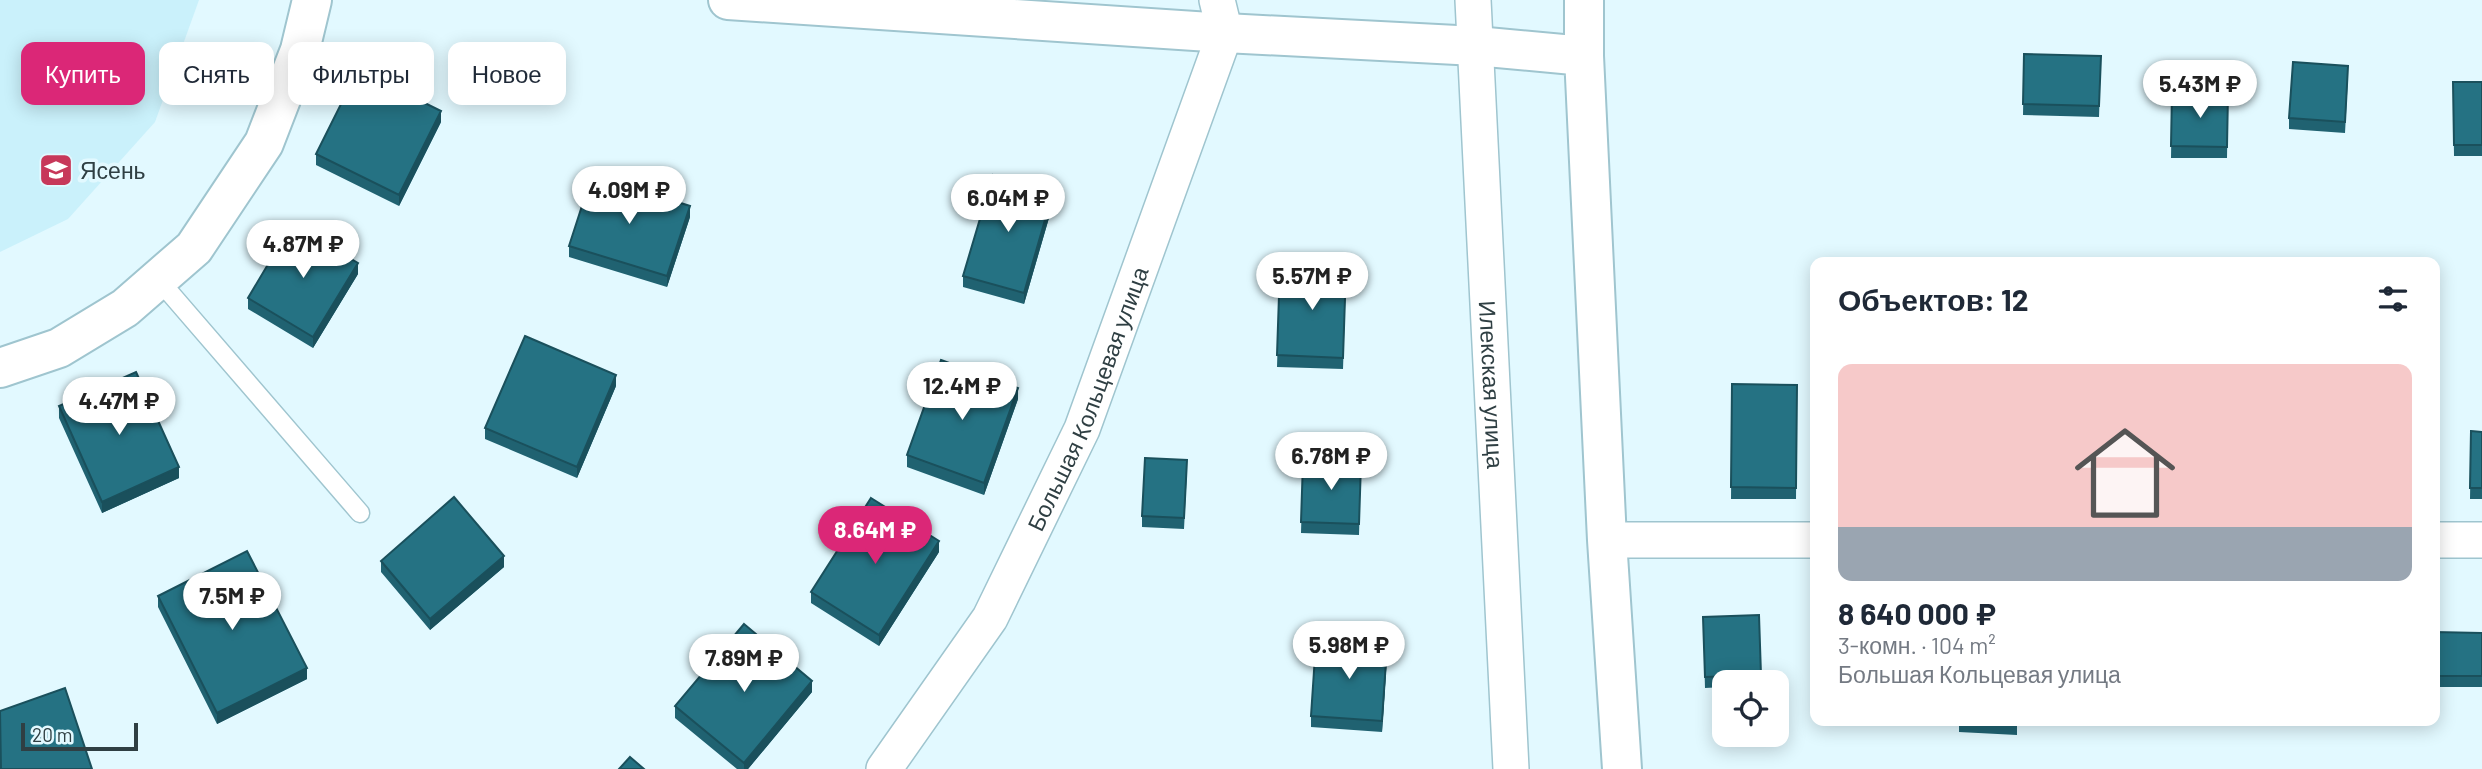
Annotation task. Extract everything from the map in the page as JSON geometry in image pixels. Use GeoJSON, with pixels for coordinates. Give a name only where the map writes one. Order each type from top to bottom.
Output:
{"type":"FeatureCollection","features":[{"type":"Feature","properties":{"kind":"street"},"geometry":{"type":"LineString","coordinates":[[0,368],[59,348],[125,308],[194,248],[264,143],[300,50],[312,0]]}},
{"type":"Feature","properties":{"kind":"street"},"geometry":{"type":"LineString","coordinates":[[728,0],[1221,17],[1584,56]]}},
{"type":"Feature","properties":{"kind":"street","name":"Илекская улица"},"geometry":{"type":"LineString","coordinates":[[1474,0],[1511,769]]}},
{"type":"Feature","properties":{"kind":"street"},"geometry":{"type":"LineString","coordinates":[[1584,0],[1584,56],[1607,540],[1622,769]]}},
{"type":"Feature","properties":{"kind":"street","name":"Большая Кольцевая улица"},"geometry":{"type":"LineString","coordinates":[[884,769],[990,618],[1082,429],[1221,17]]}},
{"type":"Feature","properties":{"kind":"street"},"geometry":{"type":"LineString","coordinates":[[1607,540],[1810,540]]}},
{"type":"Feature","properties":{"kind":"street"},"geometry":{"type":"LineString","coordinates":[[2440,540],[2482,540]]}},
{"type":"Feature","properties":{"kind":"lane"},"geometry":{"type":"LineString","coordinates":[[158,279],[360,513]]}},
{"type":"Feature","properties":{"kind":"shaded area","name":"Ясень"},"geometry":{"type":"Polygon","coordinates":[[[0,0],[199,0],[184,42],[159,42],[159,105],[161,105],[155,122],[68,219],[0,252],[0,0]]]}},
{"type":"Feature","properties":{"kind":"building"},"geometry":{"type":"Polygon","coordinates":[[[2024,54],[2101,56],[2099,106],[2023,104],[2024,54]]]}},
{"type":"Feature","properties":{"kind":"building"},"geometry":{"type":"Polygon","coordinates":[[[2293,62],[2348,66],[2345,122],[2289,118],[2293,62]]]}},
{"type":"Feature","properties":{"kind":"building"},"geometry":{"type":"Polygon","coordinates":[[[2453,82],[2482,82],[2482,145],[2454,145],[2453,82]]]}},
{"type":"Feature","properties":{"kind":"building"},"geometry":{"type":"Polygon","coordinates":[[[2172,92],[2228,93],[2227,147],[2171,146],[2172,92]]]}},
{"type":"Feature","properties":{"kind":"building"},"geometry":{"type":"Polygon","coordinates":[[[340,105],[429,105],[441,111],[399,195],[316,154],[340,105]]]}},
{"type":"Feature","properties":{"kind":"building"},"geometry":{"type":"Polygon","coordinates":[[[592,175],[690,206],[667,276],[569,246],[592,175]]]}},
{"type":"Feature","properties":{"kind":"building"},"geometry":{"type":"Polygon","coordinates":[[[993,175],[1053,192],[1024,293],[963,276],[993,175]]]}},
{"type":"Feature","properties":{"kind":"building"},"geometry":{"type":"Polygon","coordinates":[[[292,224],[358,263],[313,337],[248,298],[292,224]]]}},
{"type":"Feature","properties":{"kind":"building"},"geometry":{"type":"Polygon","coordinates":[[[1280,266],[1346,268],[1343,358],[1277,355],[1280,266]]]}},
{"type":"Feature","properties":{"kind":"building"},"geometry":{"type":"Polygon","coordinates":[[[525,336],[616,375],[577,467],[485,428],[525,336]]]}},
{"type":"Feature","properties":{"kind":"building"},"geometry":{"type":"Polygon","coordinates":[[[941,360],[1018,388],[984,483],[907,455],[941,360]]]}},
{"type":"Feature","properties":{"kind":"building"},"geometry":{"type":"Polygon","coordinates":[[[136,372],[179,467],[102,502],[59,406],[136,372]]]}},
{"type":"Feature","properties":{"kind":"building"},"geometry":{"type":"Polygon","coordinates":[[[1732,384],[1797,385],[1796,488],[1731,487],[1732,384]]]}},
{"type":"Feature","properties":{"kind":"building"},"geometry":{"type":"Polygon","coordinates":[[[2471,431],[2482,432],[2482,488],[2470,488],[2471,431]]]}},
{"type":"Feature","properties":{"kind":"building"},"geometry":{"type":"Polygon","coordinates":[[[1145,458],[1187,460],[1184,518],[1142,516],[1145,458]]]}},
{"type":"Feature","properties":{"kind":"building"},"geometry":{"type":"Polygon","coordinates":[[[1303,461],[1361,463],[1359,524],[1301,522],[1303,461]]]}},
{"type":"Feature","properties":{"kind":"building"},"geometry":{"type":"Polygon","coordinates":[[[454,497],[504,556],[430,619],[381,561],[454,497]]]}},
{"type":"Feature","properties":{"kind":"building"},"geometry":{"type":"Polygon","coordinates":[[[871,498],[939,541],[879,635],[811,592],[871,498]]]}},
{"type":"Feature","properties":{"kind":"building"},"geometry":{"type":"Polygon","coordinates":[[[247,551],[307,668],[217,713],[158,596],[247,551]]]}},
{"type":"Feature","properties":{"kind":"building"},"geometry":{"type":"Polygon","coordinates":[[[1759,615],[1761,670],[1712,670],[1712,677],[1705,677],[1703,617],[1759,615]]]}},
{"type":"Feature","properties":{"kind":"building"},"geometry":{"type":"Polygon","coordinates":[[[744,624],[812,681],[744,763],[675,706],[744,624]]]}},
{"type":"Feature","properties":{"kind":"building"},"geometry":{"type":"Polygon","coordinates":[[[2440,632],[2482,633],[2482,676],[2440,676],[2440,632]]]}},
{"type":"Feature","properties":{"kind":"building"},"geometry":{"type":"Polygon","coordinates":[[[1316,641],[1387,646],[1382,721],[1311,716],[1316,641]]]}},
{"type":"Feature","properties":{"kind":"building"},"geometry":{"type":"Polygon","coordinates":[[[65,688],[92,769],[1,769],[0,711],[65,688]]]}},
{"type":"Feature","properties":{"kind":"building"},"geometry":{"type":"Polygon","coordinates":[[[630,757],[644,769],[619,769],[630,757]]]}},
{"type":"Feature","properties":{"kind":"place","name":"Ясень"},"geometry":{"type":"Point","coordinates":[56,170]}}]}
